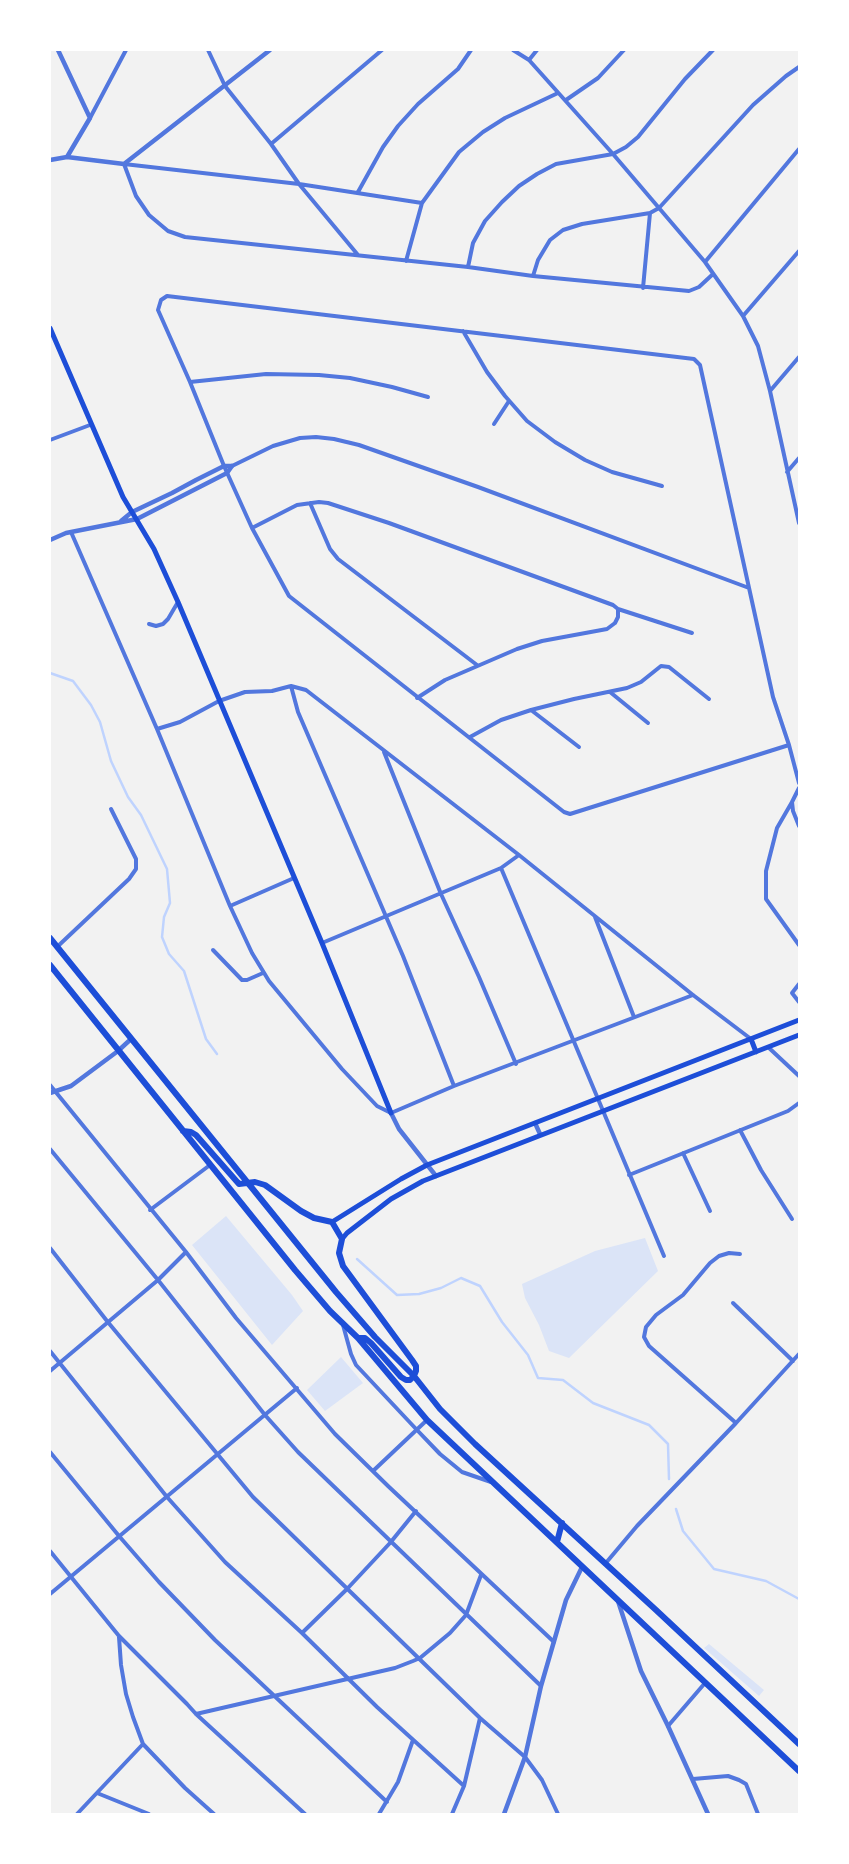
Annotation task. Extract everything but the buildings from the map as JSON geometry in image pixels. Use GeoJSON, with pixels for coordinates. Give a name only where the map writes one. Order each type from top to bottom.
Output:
{"type":"FeatureCollection","features":[{"type":"Feature","properties":{"kind":"highway"},"geometry":{"type":"LineString","coordinates":[[50,938],[336,1292],[414,1376],[440,1409],[468,1438],[799,1744]]}},
{"type":"Feature","properties":{"kind":"highway"},"geometry":{"type":"LineString","coordinates":[[50,965],[295,1270],[342,1323],[358,1338],[427,1420],[799,1771]]}},
{"type":"Feature","properties":{"kind":"highway"},"geometry":{"type":"LineString","coordinates":[[183,1131],[196,1135],[235,1181],[242,1185],[246,1182],[265,1185],[301,1211],[314,1218],[332,1222],[342,1239],[339,1253],[343,1266],[412,1360],[416,1371],[414,1376],[410,1380],[400,1377],[371,1343],[365,1338],[358,1338]]}},
{"type":"Feature","properties":{"kind":"highway"},"geometry":{"type":"LineString","coordinates":[[557,1542],[562,1523]]}},
{"type":"Feature","properties":{"kind":"main road"},"geometry":{"type":"LineString","coordinates":[[50,328],[90,425],[123,498],[154,549],[178,602],[322,943],[391,1113]]}},
{"type":"Feature","properties":{"kind":"main road"},"geometry":{"type":"LineString","coordinates":[[332,1222],[427,1165],[799,1020]]}},
{"type":"Feature","properties":{"kind":"main road"},"geometry":{"type":"LineString","coordinates":[[342,1239],[346,1233],[391,1199],[422,1181],[799,1034]]}},
{"type":"Feature","properties":{"kind":"main road"},"geometry":{"type":"LineString","coordinates":[[751,1039],[756,1052]]}},
{"type":"Feature","properties":{"kind":"street"},"geometry":{"type":"LineString","coordinates":[[58,50],[90,118]]}},
{"type":"Feature","properties":{"kind":"street"},"geometry":{"type":"LineString","coordinates":[[67,157],[126,50]]}},
{"type":"Feature","properties":{"kind":"street"},"geometry":{"type":"LineString","coordinates":[[208,50],[225,86],[271,144],[299,184],[358,256]]}},
{"type":"Feature","properties":{"kind":"street"},"geometry":{"type":"LineString","coordinates":[[124,164],[270,50]]}},
{"type":"Feature","properties":{"kind":"street"},"geometry":{"type":"LineString","coordinates":[[271,144],[382,50]]}},
{"type":"Feature","properties":{"kind":"street"},"geometry":{"type":"LineString","coordinates":[[358,192],[383,147],[398,126],[418,104],[458,69],[471,50]]}},
{"type":"Feature","properties":{"kind":"street"},"geometry":{"type":"LineString","coordinates":[[513,50],[529,60],[613,154],[705,262],[743,316],[758,346],[770,391],[799,523]]}},
{"type":"Feature","properties":{"kind":"street"},"geometry":{"type":"LineString","coordinates":[[529,60],[537,50]]}},
{"type":"Feature","properties":{"kind":"street"},"geometry":{"type":"LineString","coordinates":[[566,100],[598,78],[624,50]]}},
{"type":"Feature","properties":{"kind":"street"},"geometry":{"type":"LineString","coordinates":[[468,267],[473,243],[485,221],[519,186],[556,164],[613,154],[626,147],[638,137],[685,79],[713,50]]}},
{"type":"Feature","properties":{"kind":"street"},"geometry":{"type":"LineString","coordinates":[[533,276],[538,260],[550,240],[563,230],[582,224],[650,213],[659,208],[753,105],[799,67]]}},
{"type":"Feature","properties":{"kind":"street"},"geometry":{"type":"LineString","coordinates":[[406,261],[422,203],[459,152],[482,132],[523,108],[558,93]]}},
{"type":"Feature","properties":{"kind":"street"},"geometry":{"type":"LineString","coordinates":[[705,262],[799,149]]}},
{"type":"Feature","properties":{"kind":"street"},"geometry":{"type":"LineString","coordinates":[[50,160],[67,157],[299,184],[422,203]]}},
{"type":"Feature","properties":{"kind":"street"},"geometry":{"type":"LineString","coordinates":[[124,164],[142,206],[156,223],[177,235],[643,288],[689,291],[699,287],[714,274]]}},
{"type":"Feature","properties":{"kind":"street"},"geometry":{"type":"LineString","coordinates":[[643,288],[650,213]]}},
{"type":"Feature","properties":{"kind":"street"},"geometry":{"type":"LineString","coordinates":[[743,316],[799,251]]}},
{"type":"Feature","properties":{"kind":"street"},"geometry":{"type":"LineString","coordinates":[[789,746],[567,814],[289,596],[252,528],[227,473],[158,310],[161,300],[167,296],[690,358],[698,361],[773,697],[789,746],[799,783]]}},
{"type":"Feature","properties":{"kind":"street"},"geometry":{"type":"LineString","coordinates":[[463,331],[487,372],[527,421],[585,460],[612,472],[662,486]]}},
{"type":"Feature","properties":{"kind":"street"},"geometry":{"type":"LineString","coordinates":[[770,391],[799,357]]}},
{"type":"Feature","properties":{"kind":"street"},"geometry":{"type":"LineString","coordinates":[[190,382],[266,374],[319,374],[350,378],[428,397]]}},
{"type":"Feature","properties":{"kind":"street"},"geometry":{"type":"LineString","coordinates":[[494,424],[509,401]]}},
{"type":"Feature","properties":{"kind":"street"},"geometry":{"type":"LineString","coordinates":[[50,440],[90,425]]}},
{"type":"Feature","properties":{"kind":"street"},"geometry":{"type":"LineString","coordinates":[[120,522],[132,512],[224,466],[232,466],[273,446],[300,438],[316,437],[334,439],[380,452],[749,588]]}},
{"type":"Feature","properties":{"kind":"street"},"geometry":{"type":"LineString","coordinates":[[787,472],[799,458]]}},
{"type":"Feature","properties":{"kind":"street"},"geometry":{"type":"LineString","coordinates":[[50,540],[71,532],[137,519],[227,473],[232,466]]}},
{"type":"Feature","properties":{"kind":"street"},"geometry":{"type":"LineString","coordinates":[[196,480],[200,486]]}},
{"type":"Feature","properties":{"kind":"street"},"geometry":{"type":"LineString","coordinates":[[310,503],[330,549],[338,559],[477,665]]}},
{"type":"Feature","properties":{"kind":"street"},"geometry":{"type":"LineString","coordinates":[[252,528],[296,505],[328,503],[613,605],[618,610],[692,633]]}},
{"type":"Feature","properties":{"kind":"street"},"geometry":{"type":"LineString","coordinates":[[71,532],[157,729],[230,906],[263,973],[371,1100],[377,1106],[391,1113],[399,1129],[436,1176]]}},
{"type":"Feature","properties":{"kind":"street"},"geometry":{"type":"LineString","coordinates":[[149,624],[156,626],[163,624],[178,602]]}},
{"type":"Feature","properties":{"kind":"street"},"geometry":{"type":"LineString","coordinates":[[417,698],[445,680],[477,665],[542,641],[607,629],[615,623],[618,610]]}},
{"type":"Feature","properties":{"kind":"street"},"geometry":{"type":"LineString","coordinates":[[470,737],[501,720],[531,710],[574,698],[610,692],[634,685],[661,666],[669,667],[709,699]]}},
{"type":"Feature","properties":{"kind":"street"},"geometry":{"type":"LineString","coordinates":[[157,729],[189,718],[220,701],[245,692],[272,691],[291,686],[300,687],[313,694],[751,1039]]}},
{"type":"Feature","properties":{"kind":"street"},"geometry":{"type":"LineString","coordinates":[[291,686],[298,712],[403,956],[454,1086]]}},
{"type":"Feature","properties":{"kind":"street"},"geometry":{"type":"LineString","coordinates":[[610,692],[648,723]]}},
{"type":"Feature","properties":{"kind":"street"},"geometry":{"type":"LineString","coordinates":[[531,710],[579,747]]}},
{"type":"Feature","properties":{"kind":"street"},"geometry":{"type":"LineString","coordinates":[[383,749],[441,894],[516,1064]]}},
{"type":"Feature","properties":{"kind":"street"},"geometry":{"type":"LineString","coordinates":[[799,788],[777,828],[766,871],[766,899],[799,945]]}},
{"type":"Feature","properties":{"kind":"street"},"geometry":{"type":"LineString","coordinates":[[792,802],[792,811],[799,826]]}},
{"type":"Feature","properties":{"kind":"street"},"geometry":{"type":"LineString","coordinates":[[57,947],[129,879],[136,869],[136,859],[111,809]]}},
{"type":"Feature","properties":{"kind":"street"},"geometry":{"type":"LineString","coordinates":[[322,943],[501,868],[519,855]]}},
{"type":"Feature","properties":{"kind":"street"},"geometry":{"type":"LineString","coordinates":[[501,868],[664,1256]]}},
{"type":"Feature","properties":{"kind":"street"},"geometry":{"type":"LineString","coordinates":[[230,906],[294,878]]}},
{"type":"Feature","properties":{"kind":"street"},"geometry":{"type":"LineString","coordinates":[[595,915],[634,1017]]}},
{"type":"Feature","properties":{"kind":"street"},"geometry":{"type":"LineString","coordinates":[[213,950],[242,980],[247,980],[263,973]]}},
{"type":"Feature","properties":{"kind":"street"},"geometry":{"type":"LineString","coordinates":[[799,984],[792,993],[799,1002]]}},
{"type":"Feature","properties":{"kind":"street"},"geometry":{"type":"LineString","coordinates":[[391,1113],[454,1086],[516,1064],[693,995]]}},
{"type":"Feature","properties":{"kind":"street"},"geometry":{"type":"LineString","coordinates":[[53,1093],[72,1086],[131,1039]]}},
{"type":"Feature","properties":{"kind":"street"},"geometry":{"type":"LineString","coordinates":[[768,1047],[799,1076]]}},
{"type":"Feature","properties":{"kind":"street"},"geometry":{"type":"LineString","coordinates":[[50,1086],[53,1093],[186,1252],[236,1318],[335,1434],[481,1575],[554,1642]]}},
{"type":"Feature","properties":{"kind":"street"},"geometry":{"type":"LineString","coordinates":[[629,1175],[788,1111],[799,1103]]}},
{"type":"Feature","properties":{"kind":"street"},"geometry":{"type":"LineString","coordinates":[[535,1123],[540,1134]]}},
{"type":"Feature","properties":{"kind":"street"},"geometry":{"type":"LineString","coordinates":[[740,1130],[761,1170],[792,1219]]}},
{"type":"Feature","properties":{"kind":"street"},"geometry":{"type":"LineString","coordinates":[[50,1149],[158,1280],[265,1415],[298,1452],[540,1686]]}},
{"type":"Feature","properties":{"kind":"street"},"geometry":{"type":"LineString","coordinates":[[683,1153],[710,1211]]}},
{"type":"Feature","properties":{"kind":"street"},"geometry":{"type":"LineString","coordinates":[[150,1210],[210,1166]]}},
{"type":"Feature","properties":{"kind":"street"},"geometry":{"type":"LineString","coordinates":[[50,1248],[107,1321],[253,1497],[480,1718],[525,1757],[542,1780],[558,1814]]}},
{"type":"Feature","properties":{"kind":"street"},"geometry":{"type":"LineString","coordinates":[[50,1371],[107,1321],[158,1280],[186,1252]]}},
{"type":"Feature","properties":{"kind":"street"},"geometry":{"type":"LineString","coordinates":[[736,1423],[649,1346],[644,1337],[646,1327],[656,1315],[682,1295],[718,1256],[729,1253],[740,1254]]}},
{"type":"Feature","properties":{"kind":"street"},"geometry":{"type":"LineString","coordinates":[[733,1303],[793,1361]]}},
{"type":"Feature","properties":{"kind":"street"},"geometry":{"type":"LineString","coordinates":[[342,1323],[356,1365],[440,1454],[462,1472],[491,1482]]}},
{"type":"Feature","properties":{"kind":"street"},"geometry":{"type":"LineString","coordinates":[[50,1351],[167,1497],[225,1562],[302,1633],[347,1679],[464,1786]]}},
{"type":"Feature","properties":{"kind":"street"},"geometry":{"type":"LineString","coordinates":[[604,1564],[637,1526],[799,1354]]}},
{"type":"Feature","properties":{"kind":"street"},"geometry":{"type":"LineString","coordinates":[[50,1594],[297,1388]]}},
{"type":"Feature","properties":{"kind":"street"},"geometry":{"type":"LineString","coordinates":[[373,1472],[427,1420]]}},
{"type":"Feature","properties":{"kind":"street"},"geometry":{"type":"LineString","coordinates":[[50,1452],[159,1582],[216,1640],[387,1802]]}},
{"type":"Feature","properties":{"kind":"street"},"geometry":{"type":"LineString","coordinates":[[302,1633],[390,1543],[416,1512]]}},
{"type":"Feature","properties":{"kind":"street"},"geometry":{"type":"LineString","coordinates":[[50,1551],[119,1636],[196,1714],[305,1814]]}},
{"type":"Feature","properties":{"kind":"street"},"geometry":{"type":"LineString","coordinates":[[504,1814],[525,1757],[540,1686],[566,1600],[582,1567]]}},
{"type":"Feature","properties":{"kind":"street"},"geometry":{"type":"LineString","coordinates":[[196,1714],[395,1668],[420,1658],[450,1633],[466,1615],[481,1575]]}},
{"type":"Feature","properties":{"kind":"street"},"geometry":{"type":"LineString","coordinates":[[618,1600],[641,1671],[708,1814]]}},
{"type":"Feature","properties":{"kind":"street"},"geometry":{"type":"LineString","coordinates":[[119,1636],[126,1694],[143,1744],[185,1788],[214,1814]]}},
{"type":"Feature","properties":{"kind":"street"},"geometry":{"type":"LineString","coordinates":[[668,1726],[706,1683]]}},
{"type":"Feature","properties":{"kind":"street"},"geometry":{"type":"LineString","coordinates":[[452,1814],[464,1786],[480,1718]]}},
{"type":"Feature","properties":{"kind":"street"},"geometry":{"type":"LineString","coordinates":[[379,1814],[398,1782],[413,1740]]}},
{"type":"Feature","properties":{"kind":"street"},"geometry":{"type":"LineString","coordinates":[[76,1814],[143,1744]]}},
{"type":"Feature","properties":{"kind":"street"},"geometry":{"type":"LineString","coordinates":[[693,1779],[728,1776],[739,1780],[746,1784],[758,1814]]}},
{"type":"Feature","properties":{"kind":"street"},"geometry":{"type":"LineString","coordinates":[[97,1793],[148,1814]]}},
{"type":"Feature","properties":{"kind":"shaded area"},"geometry":{"type":"Polygon","coordinates":[[[226,1216],[292,1295],[303,1311],[272,1345],[192,1245],[226,1216]]]}},
{"type":"Feature","properties":{"kind":"shaded area"},"geometry":{"type":"Polygon","coordinates":[[[645,1238],[658,1271],[569,1358],[549,1351],[539,1325],[525,1298],[522,1284],[595,1251],[645,1238]]]}},
{"type":"Feature","properties":{"kind":"shaded area"},"geometry":{"type":"Polygon","coordinates":[[[341,1357],[363,1383],[325,1411],[307,1390],[341,1357]]]}},
{"type":"Feature","properties":{"kind":"shaded area"},"geometry":{"type":"Polygon","coordinates":[[[709,1644],[764,1690],[759,1696],[704,1648],[709,1644]]]}},
{"type":"Feature","properties":{"kind":"waterway"},"geometry":{"type":"LineString","coordinates":[[50,673],[73,681],[91,705],[100,722],[111,761],[128,797],[141,815],[167,869],[170,903],[164,917],[162,937],[169,954],[184,971],[206,1039],[217,1054]]}},
{"type":"Feature","properties":{"kind":"waterway"},"geometry":{"type":"LineString","coordinates":[[357,1259],[397,1295],[419,1294],[441,1288],[461,1278],[480,1286],[502,1322],[528,1355],[538,1378],[563,1380],[593,1403],[649,1425],[668,1444],[669,1479]]}},
{"type":"Feature","properties":{"kind":"waterway"},"geometry":{"type":"LineString","coordinates":[[676,1509],[683,1531],[714,1569],[766,1581],[799,1599]]}}]}
